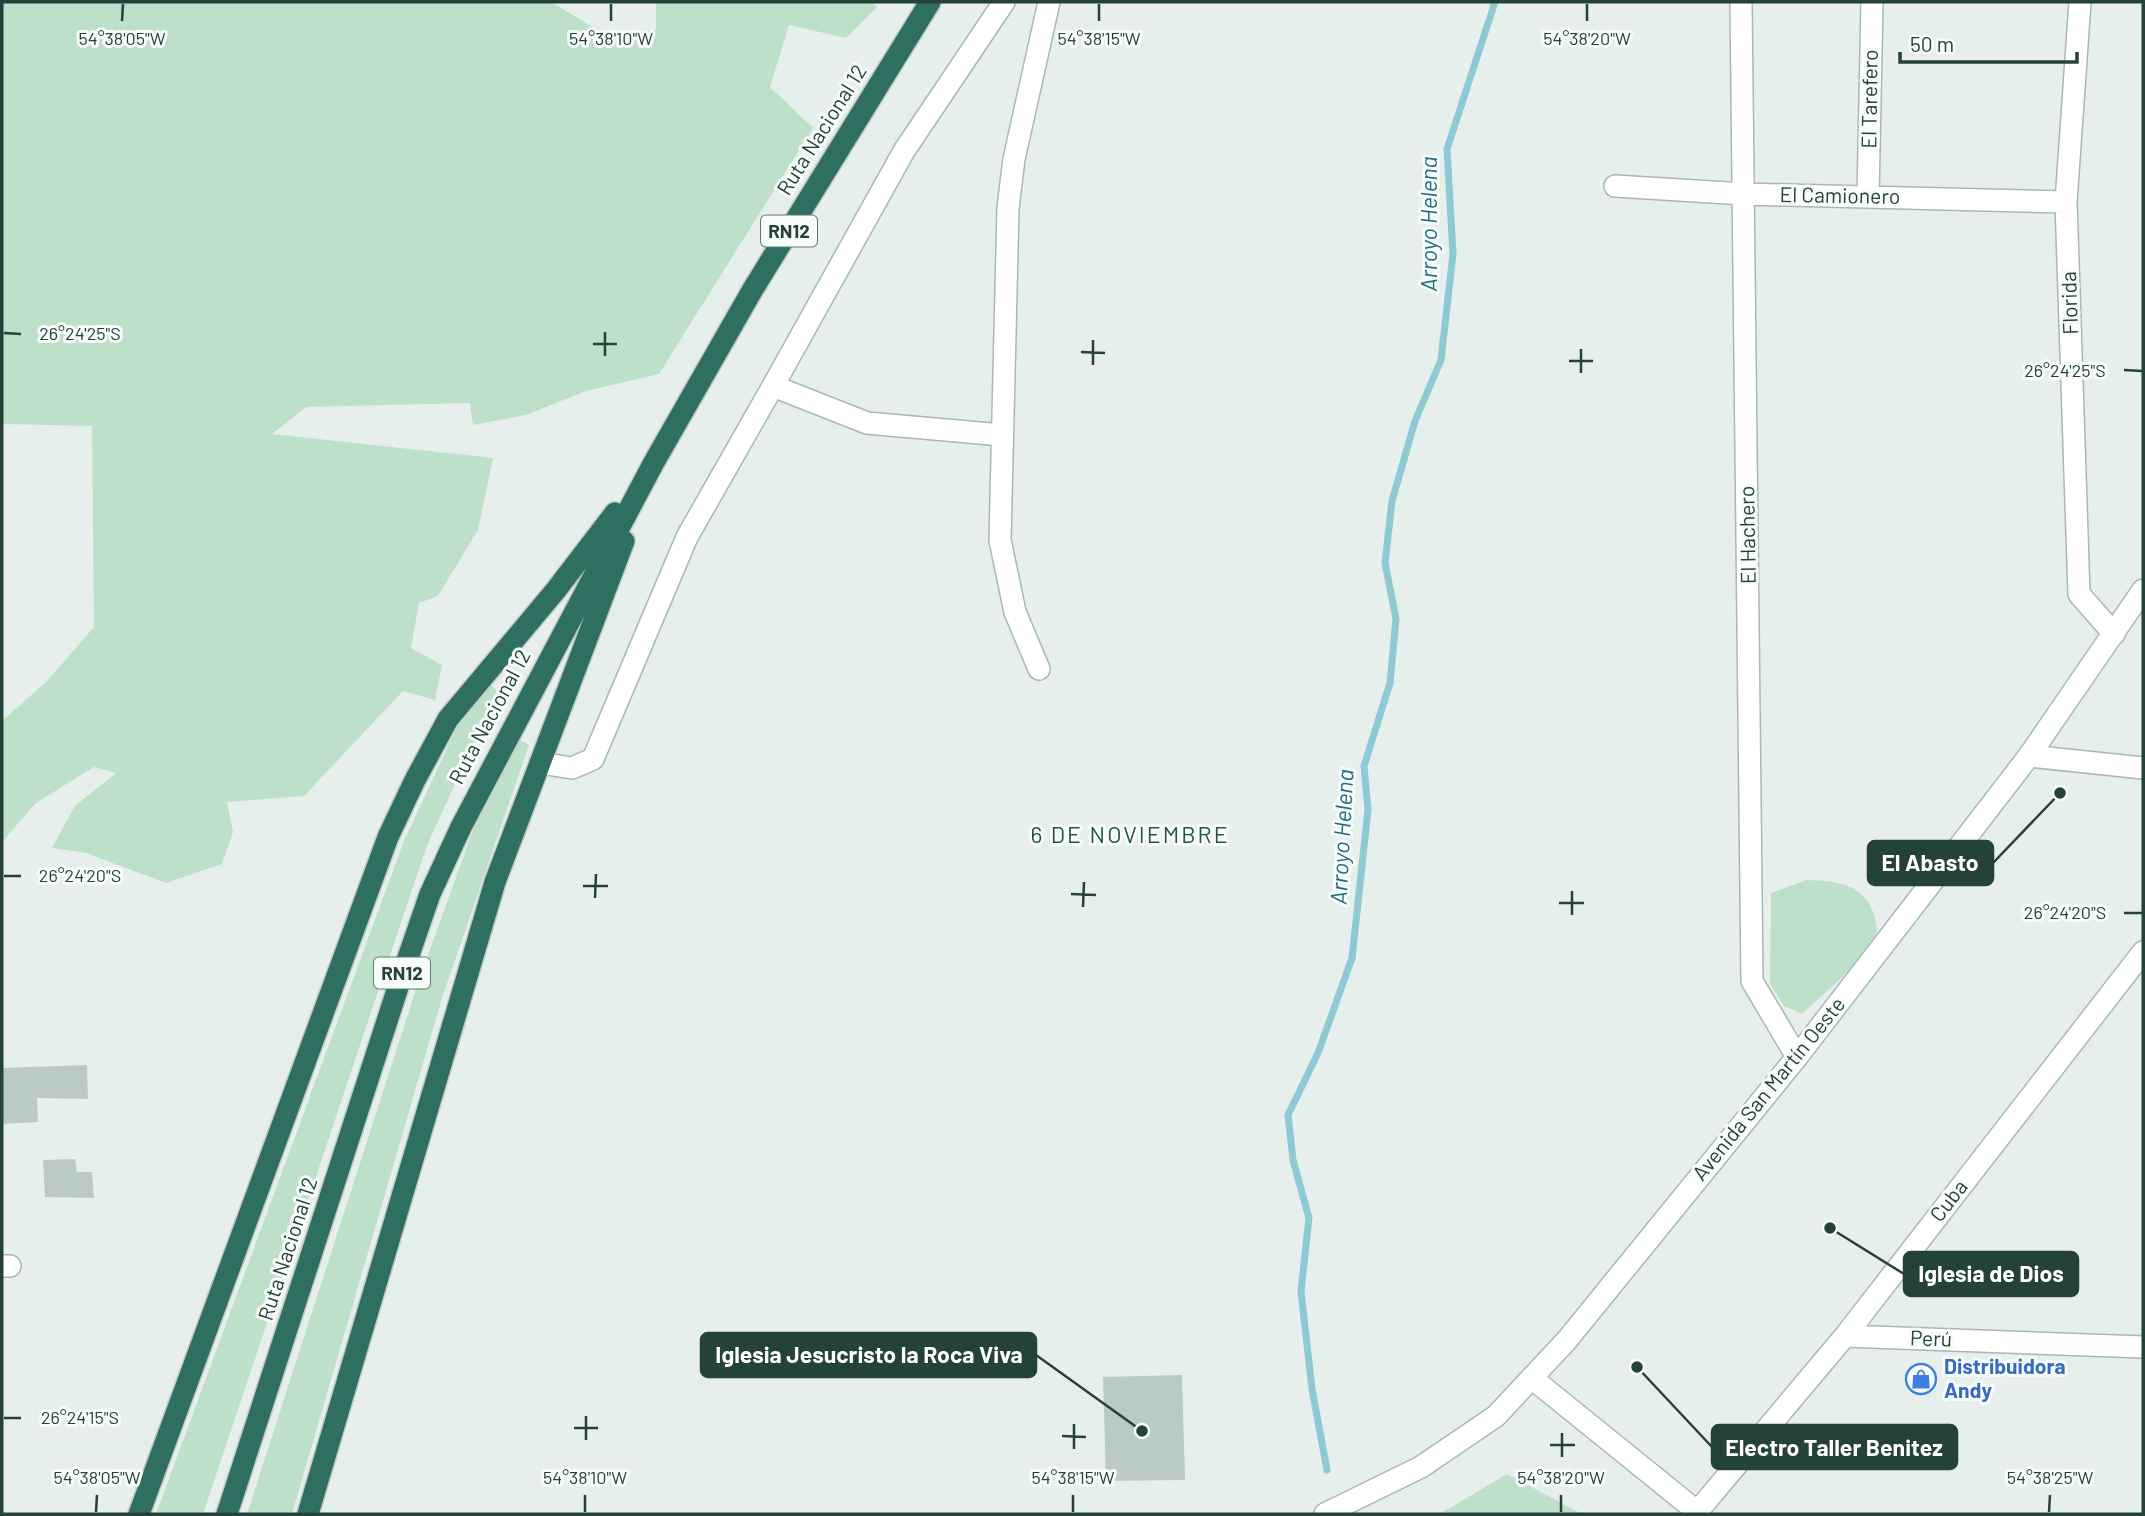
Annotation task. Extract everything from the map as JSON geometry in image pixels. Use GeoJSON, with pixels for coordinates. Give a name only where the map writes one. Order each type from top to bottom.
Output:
{"type":"FeatureCollection","features":[{"type":"Feature","properties":{"kind":"highway","name":"Ruta Nacional 12"},"geometry":{"type":"LineString","coordinates":[[227,1514],[401,978],[430,894],[460,827],[653,464],[753,289],[930,2]]}},
{"type":"Feature","properties":{"kind":"highway"},"geometry":{"type":"LineString","coordinates":[[308,1514],[495,882],[653,464]]}},
{"type":"Feature","properties":{"kind":"highway"},"geometry":{"type":"LineString","coordinates":[[139,1514],[388,837],[415,780],[448,719],[556,590],[653,464]]}},
{"type":"Feature","properties":{"kind":"street"},"geometry":{"type":"LineString","coordinates":[[540,763],[572,768],[593,759],[687,537],[904,151],[1003,2]]}},
{"type":"Feature","properties":{"kind":"street"},"geometry":{"type":"LineString","coordinates":[[1039,669],[1016,612],[1000,540],[1010,195],[1014,159],[1049,2]]}},
{"type":"Feature","properties":{"kind":"street","name":"El Hachero"},"geometry":{"type":"LineString","coordinates":[[1741,2],[1752,981],[1797,1057]]}},
{"type":"Feature","properties":{"kind":"street","name":"El Tarefero"},"geometry":{"type":"LineString","coordinates":[[1868,197],[1872,2]]}},
{"type":"Feature","properties":{"kind":"street","name":"Florida"},"geometry":{"type":"LineString","coordinates":[[2080,2],[2066,202],[2080,594],[2114,634]]}},
{"type":"Feature","properties":{"kind":"street","name":"El Camionero"},"geometry":{"type":"LineString","coordinates":[[1615,186],[1744,194],[2066,202]]}},
{"type":"Feature","properties":{"kind":"street"},"geometry":{"type":"LineString","coordinates":[[773,387],[867,423],[1002,435]]}},
{"type":"Feature","properties":{"kind":"street","name":"Avenida San Martín Oeste"},"geometry":{"type":"LineString","coordinates":[[1325,1514],[1421,1467],[1496,1416],[1533,1379],[1797,1057],[2029,756],[2143,590]]}},
{"type":"Feature","properties":{"kind":"street"},"geometry":{"type":"LineString","coordinates":[[2029,756],[2143,768]]}},
{"type":"Feature","properties":{"kind":"street","name":"Cuba"},"geometry":{"type":"LineString","coordinates":[[1698,1513],[1845,1336],[2143,952]]}},
{"type":"Feature","properties":{"kind":"street","name":"Perú"},"geometry":{"type":"LineString","coordinates":[[1845,1336],[2143,1347]]}},
{"type":"Feature","properties":{"kind":"street"},"geometry":{"type":"LineString","coordinates":[[1533,1379],[1698,1513]]}},
{"type":"Feature","properties":{"kind":"green space"},"geometry":{"type":"Polygon","coordinates":[[[2,2],[551,2],[603,33],[656,30],[656,2],[871,2],[877,7],[846,38],[789,25],[770,87],[813,128],[659,374],[586,391],[526,415],[473,425],[470,403],[306,407],[272,434],[493,458],[478,530],[438,596],[419,603],[411,648],[442,665],[435,700],[403,691],[304,796],[227,802],[233,832],[222,864],[166,883],[86,853],[52,848],[75,806],[116,773],[94,767],[36,803],[2,842],[2,721],[47,681],[94,627],[92,426],[2,424],[2,2]]]}},
{"type":"Feature","properties":{"kind":"green space"},"geometry":{"type":"Polygon","coordinates":[[[490,685],[502,694],[476,737],[426,848],[203,1514],[156,1514],[404,841],[457,727],[490,685]]]}},
{"type":"Feature","properties":{"kind":"green space"},"geometry":{"type":"Polygon","coordinates":[[[520,740],[529,745],[442,998],[292,1514],[247,1514],[417,986],[474,827],[520,740]]]}},
{"type":"Feature","properties":{"kind":"green space"},"geometry":{"type":"Polygon","coordinates":[[[1806,880],[1833,882],[1856,890],[1869,903],[1877,930],[1875,940],[1863,956],[1802,1014],[1784,1006],[1770,984],[1771,893],[1806,880]]]}},
{"type":"Feature","properties":{"kind":"green space"},"geometry":{"type":"Polygon","coordinates":[[[1507,1474],[1582,1514],[1440,1514],[1507,1474]]]}},
{"type":"Feature","properties":{"kind":"building"},"geometry":{"type":"Polygon","coordinates":[[[87,1065],[88,1099],[37,1098],[38,1122],[2,1124],[2,1068],[87,1065]]]}},
{"type":"Feature","properties":{"kind":"building"},"geometry":{"type":"Polygon","coordinates":[[[75,1159],[77,1172],[92,1172],[94,1198],[45,1197],[43,1160],[75,1159]]]}},
{"type":"Feature","properties":{"kind":"building"},"geometry":{"type":"Polygon","coordinates":[[[1182,1375],[1185,1480],[1106,1481],[1103,1377],[1182,1375]]]}},
{"type":"Feature","properties":{"kind":"waterway","name":"Arroyo Helena"},"geometry":{"type":"LineString","coordinates":[[1327,1470],[1312,1389],[1301,1291],[1309,1218],[1293,1160],[1288,1115],[1318,1053],[1352,958],[1368,810],[1364,766],[1390,683],[1396,619],[1385,563],[1392,501],[1415,421],[1441,360],[1453,254],[1447,149],[1495,2]]}},
{"type":"Feature","properties":{"kind":"place","name":"El Abasto"},"geometry":{"type":"Point","coordinates":[2060,793]}},
{"type":"Feature","properties":{"kind":"place","name":"Iglesia de Dios"},"geometry":{"type":"Point","coordinates":[1830,1228]}},
{"type":"Feature","properties":{"kind":"place","name":"Electro Taller Benitez"},"geometry":{"type":"Point","coordinates":[1637,1367]}},
{"type":"Feature","properties":{"kind":"place","name":"Distribuidora Andy"},"geometry":{"type":"Point","coordinates":[1921,1379]}},
{"type":"Feature","properties":{"kind":"place","name":"Iglesia Jesucristo la Roca Viva"},"geometry":{"type":"Point","coordinates":[1142,1431]}},
{"type":"Feature","properties":{"kind":"district","name":"6 DE NOVIEMBRE"},"geometry":{"type":"Point","coordinates":[1130,835]}}]}
